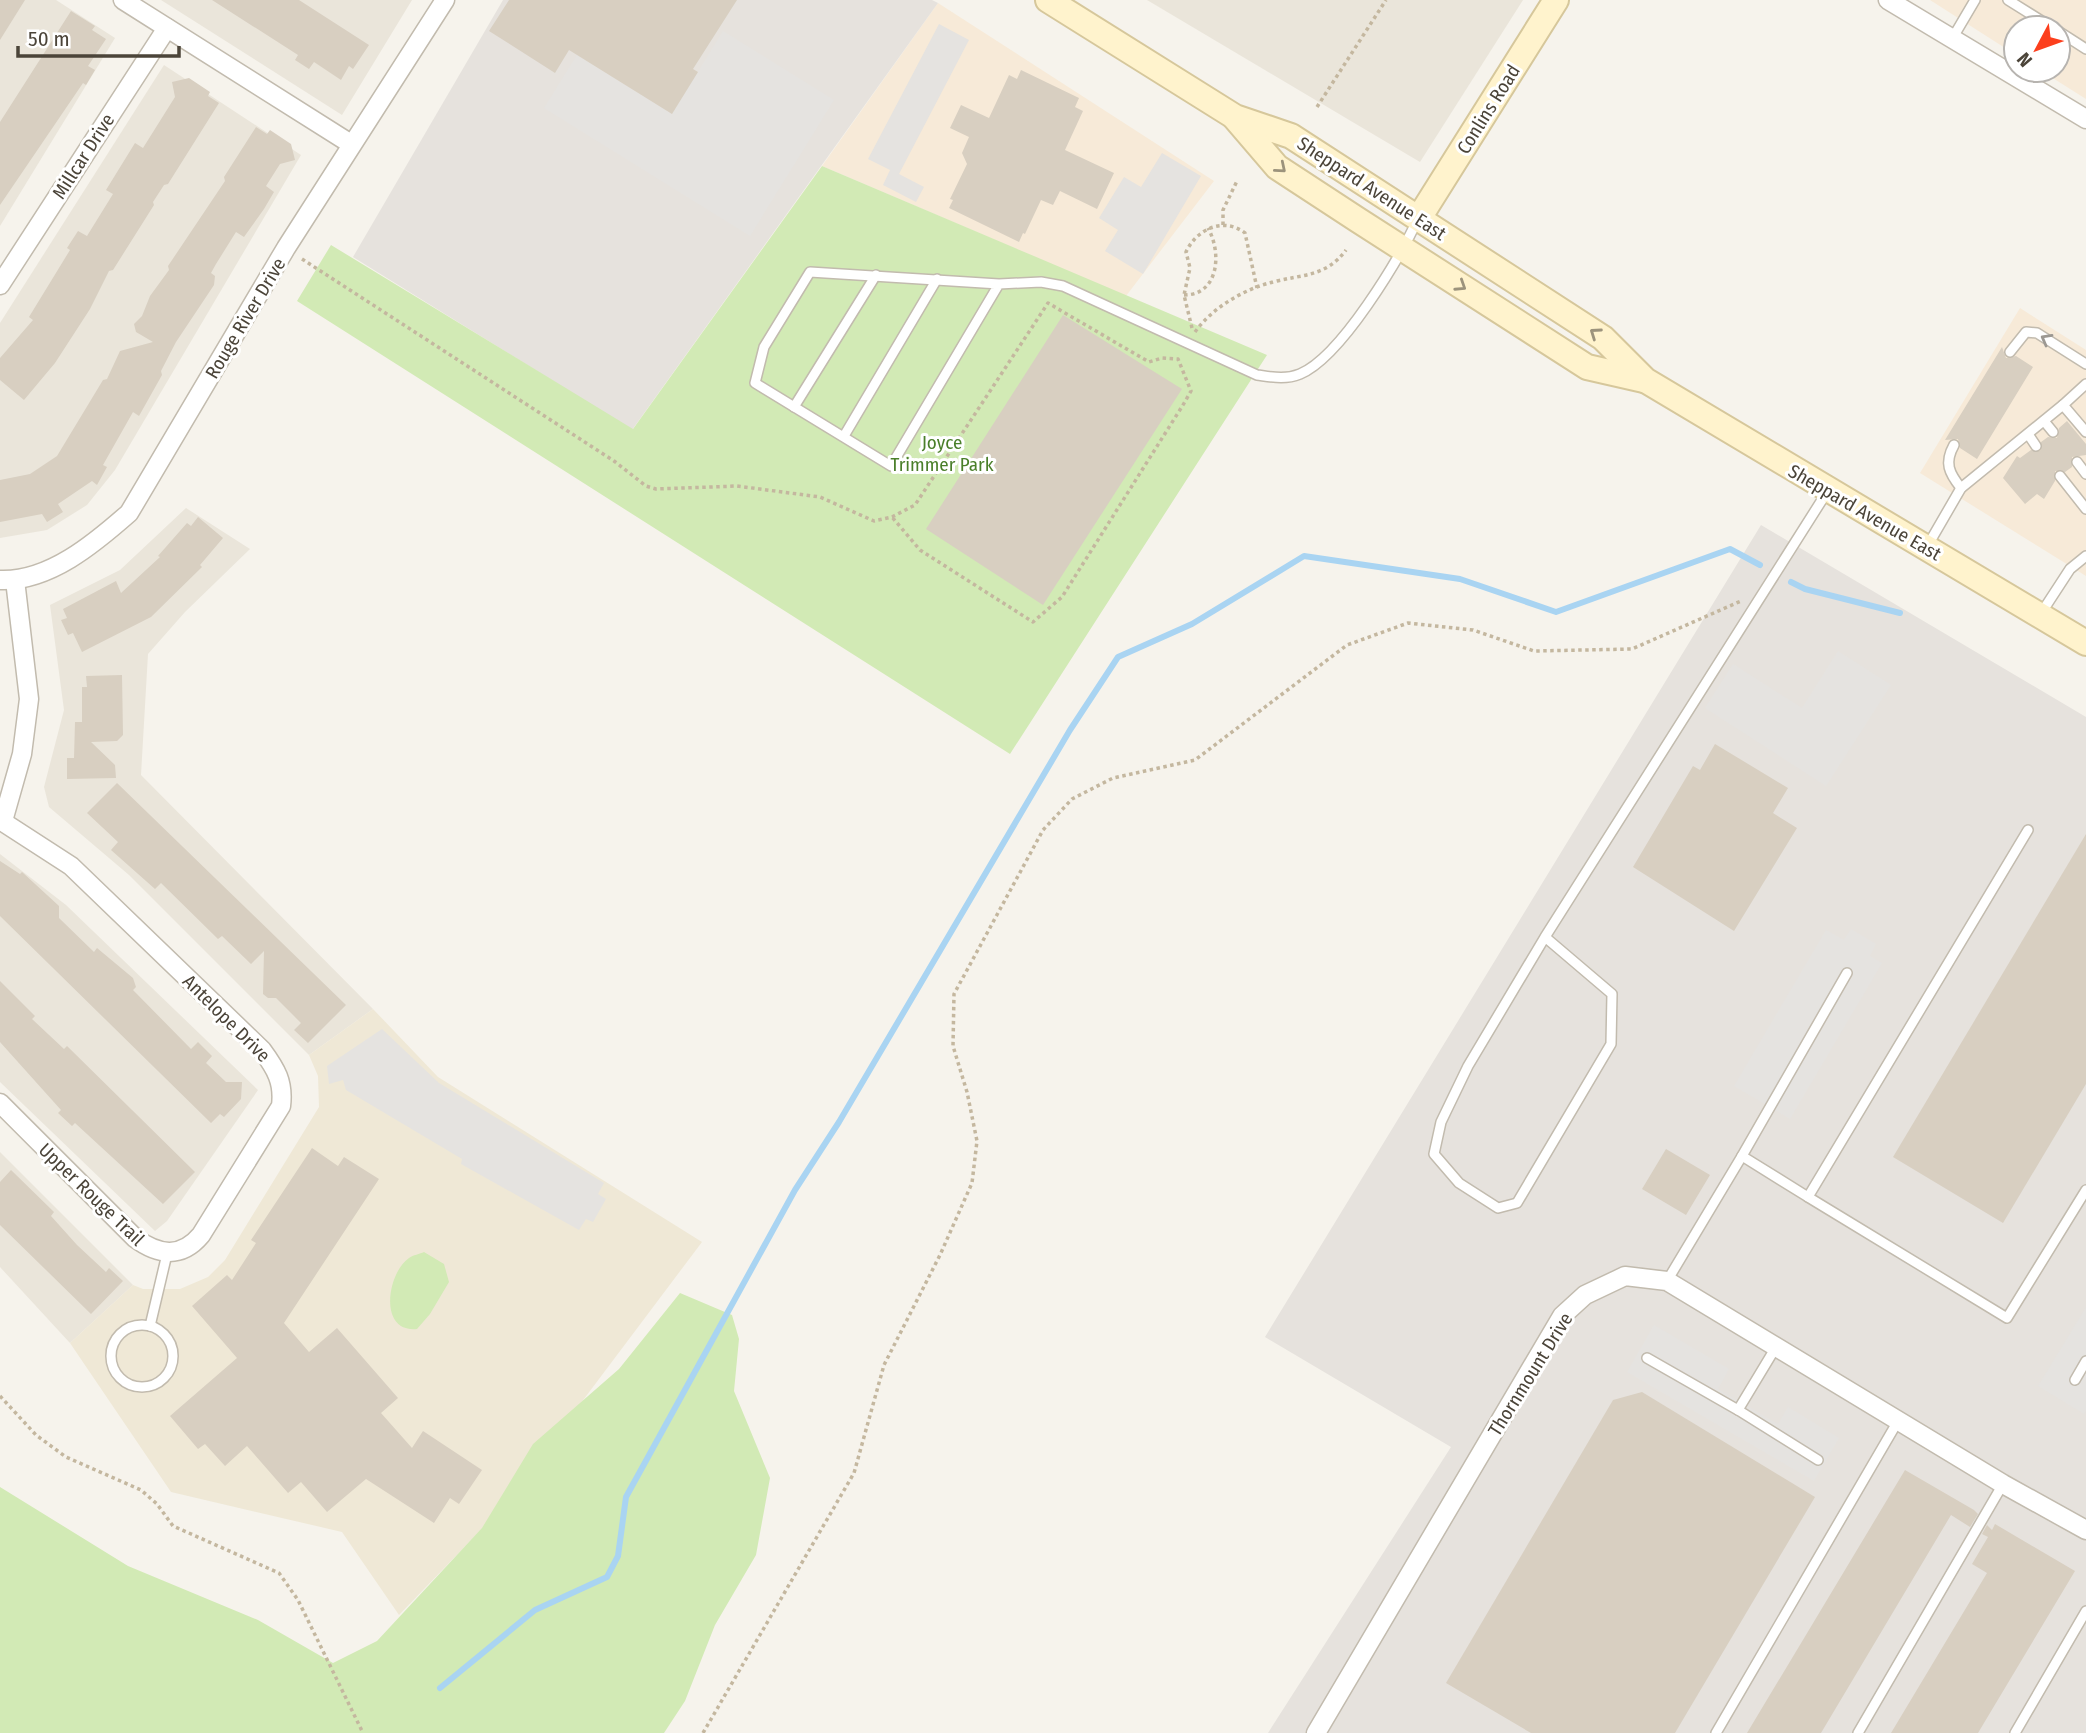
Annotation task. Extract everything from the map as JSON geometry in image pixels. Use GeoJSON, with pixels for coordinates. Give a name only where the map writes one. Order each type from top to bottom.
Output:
{"type":"FeatureCollection","features":[{"type":"Feature","properties":{"kind":"main road","name":"Sheppard Avenue East"},"geometry":{"type":"LineString","coordinates":[[1048,0],[1235,117],[1291,136],[1603,338],[1645,380],[2086,643]]}},
{"type":"Feature","properties":{"kind":"main road","name":"Conlins Road"},"geometry":{"type":"LineString","coordinates":[[1419,218],[1556,0]]}},
{"type":"Feature","properties":{"kind":"main road","name":"Sheppard Avenue East"},"geometry":{"type":"LineString","coordinates":[[1235,117],[1277,167],[1587,367],[1645,380]]}},
{"type":"Feature","properties":{"kind":"street"},"geometry":{"type":"LineString","coordinates":[[123,0],[351,144]]}},
{"type":"Feature","properties":{"kind":"street","name":"Rouge River Drive"},"geometry":{"type":"LineString","coordinates":[[8,580],[92,547],[129,513],[286,248],[445,0]]}},
{"type":"Feature","properties":{"kind":"street"},"geometry":{"type":"LineString","coordinates":[[1888,0],[2086,119]]}},
{"type":"Feature","properties":{"kind":"street","name":"Millcar Drive"},"geometry":{"type":"LineString","coordinates":[[0,285],[167,28]]}},
{"type":"Feature","properties":{"kind":"street"},"geometry":{"type":"LineString","coordinates":[[2,820],[22,754],[29,699],[8,580]]}},
{"type":"Feature","properties":{"kind":"street","name":"Antelope Drive"},"geometry":{"type":"LineString","coordinates":[[2,820],[71,866],[248,1036],[281,1079],[281,1106],[201,1235],[193,1245],[167,1254]]}},
{"type":"Feature","properties":{"kind":"street","name":"Upper Rouge Trail"},"geometry":{"type":"LineString","coordinates":[[0,1103],[135,1238],[150,1250],[167,1254]]}},
{"type":"Feature","properties":{"kind":"street","name":"Thornmount Drive"},"geometry":{"type":"LineString","coordinates":[[1317,1733],[1562,1316],[1586,1295],[1625,1276],[1667,1281],[2003,1484],[2086,1530]]}},
{"type":"Feature","properties":{"kind":"lane"},"geometry":{"type":"LineString","coordinates":[[1952,39],[1975,0]]}},
{"type":"Feature","properties":{"kind":"lane"},"geometry":{"type":"LineString","coordinates":[[2008,0],[2030,14]]}},
{"type":"Feature","properties":{"kind":"lane"},"geometry":{"type":"LineString","coordinates":[[999,284],[891,466],[755,383],[764,346],[810,272],[999,284],[1041,282],[1063,286],[1257,375],[1280,379],[1302,373],[1327,352],[1368,307],[1404,249],[1419,218]]}},
{"type":"Feature","properties":{"kind":"lane"},"geometry":{"type":"LineString","coordinates":[[794,407],[876,275]]}},
{"type":"Feature","properties":{"kind":"lane"},"geometry":{"type":"LineString","coordinates":[[844,436],[937,279]]}},
{"type":"Feature","properties":{"kind":"lane"},"geometry":{"type":"LineString","coordinates":[[2010,352],[2026,332],[2037,333],[2086,364]]}},
{"type":"Feature","properties":{"kind":"lane"},"geometry":{"type":"LineString","coordinates":[[1926,547],[1961,488],[2086,384]]}},
{"type":"Feature","properties":{"kind":"lane"},"geometry":{"type":"LineString","coordinates":[[2063,405],[2086,432]]}},
{"type":"Feature","properties":{"kind":"lane"},"geometry":{"type":"LineString","coordinates":[[2044,421],[2053,432]]}},
{"type":"Feature","properties":{"kind":"lane"},"geometry":{"type":"LineString","coordinates":[[2028,434],[2036,446]]}},
{"type":"Feature","properties":{"kind":"lane"},"geometry":{"type":"LineString","coordinates":[[1954,445],[1947,460],[1950,474],[1961,488]]}},
{"type":"Feature","properties":{"kind":"lane"},"geometry":{"type":"LineString","coordinates":[[2077,462],[2086,474]]}},
{"type":"Feature","properties":{"kind":"lane"},"geometry":{"type":"LineString","coordinates":[[2060,476],[2086,509]]}},
{"type":"Feature","properties":{"kind":"lane"},"geometry":{"type":"LineString","coordinates":[[1545,937],[1612,994],[1611,1044],[1517,1203],[1498,1208],[1459,1183],[1434,1154],[1441,1122],[1468,1066],[1545,937],[1828,491]]}},
{"type":"Feature","properties":{"kind":"lane"},"geometry":{"type":"LineString","coordinates":[[2040,616],[2070,569],[2086,556]]}},
{"type":"Feature","properties":{"kind":"lane"},"geometry":{"type":"LineString","coordinates":[[1808,1197],[2028,830]]}},
{"type":"Feature","properties":{"kind":"lane"},"geometry":{"type":"LineString","coordinates":[[1667,1281],[1847,973]]}},
{"type":"Feature","properties":{"kind":"lane"},"geometry":{"type":"LineString","coordinates":[[1742,1156],[2007,1318],[2086,1190]]}},
{"type":"Feature","properties":{"kind":"lane","name":"Upper Rouge Trail"},"geometry":{"type":"LineString","coordinates":[[150,1326],[167,1254]]}},
{"type":"Feature","properties":{"kind":"lane"},"geometry":{"type":"LineString","coordinates":[[150,1326],[162,1332],[170,1342],[174,1355],[172,1367],[165,1378],[142,1388],[119,1378],[110,1357],[118,1336],[128,1328],[150,1326]]}},
{"type":"Feature","properties":{"kind":"lane"},"geometry":{"type":"LineString","coordinates":[[1738,1410],[1776,1347]]}},
{"type":"Feature","properties":{"kind":"lane"},"geometry":{"type":"LineString","coordinates":[[1647,1358],[1818,1460]]}},
{"type":"Feature","properties":{"kind":"lane"},"geometry":{"type":"LineString","coordinates":[[2075,1380],[2086,1361]]}},
{"type":"Feature","properties":{"kind":"lane"},"geometry":{"type":"LineString","coordinates":[[1716,1733],[1898,1421]]}},
{"type":"Feature","properties":{"kind":"lane"},"geometry":{"type":"LineString","coordinates":[[1857,1733],[2003,1484]]}},
{"type":"Feature","properties":{"kind":"lane"},"geometry":{"type":"LineString","coordinates":[[2015,1733],[2086,1611]]}},
{"type":"Feature","properties":{"kind":"path"},"geometry":{"type":"LineString","coordinates":[[1317,107],[1386,0]]}},
{"type":"Feature","properties":{"kind":"path"},"geometry":{"type":"LineString","coordinates":[[1223,225],[1223,210],[1237,181]]}},
{"type":"Feature","properties":{"kind":"path"},"geometry":{"type":"LineString","coordinates":[[1256,288],[1245,233],[1236,227],[1223,225],[1208,229],[1191,240],[1186,252],[1190,268],[1184,295],[1194,333],[1206,317],[1256,288],[1323,271],[1335,265],[1346,250]]}},
{"type":"Feature","properties":{"kind":"path"},"geometry":{"type":"LineString","coordinates":[[1184,295],[1194,295],[1205,288],[1212,276],[1217,257],[1208,229]]}},
{"type":"Feature","properties":{"kind":"path"},"geometry":{"type":"LineString","coordinates":[[286,248],[614,461],[646,486],[667,489],[737,486],[820,497],[874,521],[892,517],[915,505],[1048,303],[1149,362],[1162,358],[1178,359],[1191,391],[1184,404],[1062,597],[1033,622],[920,550],[892,517]]}},
{"type":"Feature","properties":{"kind":"path"},"geometry":{"type":"LineString","coordinates":[[704,1733],[854,1473],[884,1365],[940,1255],[972,1183],[977,1141],[967,1092],[953,1046],[954,993],[1043,830],[1072,799],[1113,778],[1195,760],[1347,645],[1408,623],[1473,630],[1534,651],[1632,649],[1736,601],[1758,602]]}},
{"type":"Feature","properties":{"kind":"path"},"geometry":{"type":"LineString","coordinates":[[0,1395],[36,1435],[87,1468],[141,1490],[157,1504],[173,1526],[279,1573],[298,1600],[363,1733]]}},
{"type":"Feature","properties":{"kind":"shaded area"},"geometry":{"type":"Polygon","coordinates":[[[0,0],[56,0],[115,38],[0,226],[0,0]]]}},
{"type":"Feature","properties":{"kind":"shaded area"},"geometry":{"type":"Polygon","coordinates":[[[161,0],[412,0],[342,115],[161,0]]]}},
{"type":"Feature","properties":{"kind":"shaded area"},"geometry":{"type":"Polygon","coordinates":[[[503,0],[932,0],[938,3],[632,430],[353,257],[503,0]]]}},
{"type":"Feature","properties":{"kind":"shaded area"},"geometry":{"type":"Polygon","coordinates":[[[1147,0],[1523,0],[1420,162],[1147,0]]]}},
{"type":"Feature","properties":{"kind":"shaded area"},"geometry":{"type":"Polygon","coordinates":[[[1930,0],[2086,0],[2086,99],[2062,84],[2072,84],[2072,14],[2002,14],[2002,46],[1930,0]]]}},
{"type":"Feature","properties":{"kind":"shaded area"},"geometry":{"type":"Polygon","coordinates":[[[938,3],[1214,181],[1126,296],[822,166],[938,3]]]}},
{"type":"Feature","properties":{"kind":"shaded area"},"geometry":{"type":"Polygon","coordinates":[[[939,24],[969,40],[899,174],[924,187],[916,202],[883,185],[890,170],[868,159],[939,24]]]}},
{"type":"Feature","properties":{"kind":"shaded area"},"geometry":{"type":"Polygon","coordinates":[[[723,31],[834,100],[750,236],[544,108],[577,55],[672,114],[723,31]]]}},
{"type":"Feature","properties":{"kind":"shaded area"},"geometry":{"type":"Polygon","coordinates":[[[164,65],[301,155],[115,470],[87,505],[47,530],[0,538],[0,323],[164,65]]]}},
{"type":"Feature","properties":{"kind":"shaded area"},"geometry":{"type":"Polygon","coordinates":[[[1162,153],[1201,176],[1143,274],[1105,251],[1118,230],[1099,218],[1124,177],[1141,187],[1162,153]]]}},
{"type":"Feature","properties":{"kind":"shaded area"},"geometry":{"type":"Polygon","coordinates":[[[2020,308],[2086,350],[2086,576],[1920,473],[2020,308]]]}},
{"type":"Feature","properties":{"kind":"shaded area"},"geometry":{"type":"Polygon","coordinates":[[[186,508],[250,549],[185,612],[148,654],[141,775],[373,1009],[309,1055],[129,875],[49,807],[44,787],[64,710],[50,605],[120,570],[186,508]]]}},
{"type":"Feature","properties":{"kind":"shaded area"},"geometry":{"type":"Polygon","coordinates":[[[1761,525],[2086,717],[2086,1733],[1268,1733],[1451,1447],[1265,1337],[1761,525]]]}},
{"type":"Feature","properties":{"kind":"shaded area"},"geometry":{"type":"Polygon","coordinates":[[[1838,651],[1891,685],[1826,786],[1705,708],[1733,664],[1802,708],[1838,651]]]}},
{"type":"Feature","properties":{"kind":"shaded area"},"geometry":{"type":"Polygon","coordinates":[[[0,854],[66,905],[258,1090],[167,1221],[155,1231],[0,1082],[0,854]]]}},
{"type":"Feature","properties":{"kind":"shaded area"},"geometry":{"type":"Polygon","coordinates":[[[1851,929],[1876,944],[1870,956],[1882,963],[1790,1119],[1734,1086],[1826,930],[1844,940],[1851,929]]]}},
{"type":"Feature","properties":{"kind":"shaded area"},"geometry":{"type":"Polygon","coordinates":[[[373,1009],[438,1077],[702,1242],[502,1508],[399,1615],[342,1532],[171,1492],[70,1343],[133,1285],[143,1289],[180,1289],[208,1277],[225,1260],[319,1107],[318,1076],[309,1055],[373,1009]]]}},
{"type":"Feature","properties":{"kind":"shaded area"},"geometry":{"type":"Polygon","coordinates":[[[382,1029],[439,1083],[604,1183],[598,1194],[606,1199],[593,1222],[586,1219],[579,1230],[461,1164],[462,1159],[346,1090],[343,1080],[329,1084],[327,1066],[382,1029]]]}},
{"type":"Feature","properties":{"kind":"shaded area"},"geometry":{"type":"Polygon","coordinates":[[[0,1152],[133,1285],[70,1343],[0,1267],[0,1152]]]}},
{"type":"Feature","properties":{"kind":"shaded area"},"geometry":{"type":"Polygon","coordinates":[[[2086,1307],[2086,1411],[2084,1414],[2038,1386],[2086,1307]]]}},
{"type":"Feature","properties":{"kind":"shaded area"},"geometry":{"type":"Polygon","coordinates":[[[1654,1325],[1729,1369],[1718,1389],[1778,1424],[1788,1407],[1839,1438],[1814,1481],[1627,1372],[1654,1325]]]}},
{"type":"Feature","properties":{"kind":"green space","name":"Joyce Trimmer Park"},"geometry":{"type":"Polygon","coordinates":[[[822,166],[1267,355],[1010,754],[297,301],[331,245],[633,429],[822,166]]]}},
{"type":"Feature","properties":{"kind":"green space"},"geometry":{"type":"Polygon","coordinates":[[[424,1252],[444,1264],[449,1282],[430,1314],[417,1329],[405,1328],[396,1322],[392,1312],[390,1301],[395,1276],[411,1257],[424,1252]]]}},
{"type":"Feature","properties":{"kind":"green space"},"geometry":{"type":"Polygon","coordinates":[[[680,1293],[732,1315],[739,1339],[734,1391],[770,1478],[756,1555],[715,1625],[685,1701],[664,1733],[0,1733],[0,1487],[128,1566],[258,1620],[333,1663],[377,1641],[482,1528],[533,1444],[619,1369],[680,1293]]]}},
{"type":"Feature","properties":{"kind":"building"},"geometry":{"type":"Polygon","coordinates":[[[0,0],[25,0],[0,40],[0,0]]]}},
{"type":"Feature","properties":{"kind":"building"},"geometry":{"type":"Polygon","coordinates":[[[212,0],[299,0],[369,45],[353,69],[349,66],[341,80],[314,62],[309,69],[295,60],[298,55],[212,0]]]}},
{"type":"Feature","properties":{"kind":"building"},"geometry":{"type":"Polygon","coordinates":[[[509,0],[737,0],[693,69],[698,72],[672,114],[569,50],[555,73],[489,31],[509,0]]]}},
{"type":"Feature","properties":{"kind":"building"},"geometry":{"type":"Polygon","coordinates":[[[71,11],[95,26],[92,30],[106,39],[88,66],[95,70],[86,85],[83,83],[0,205],[0,122],[71,11]]]}},
{"type":"Feature","properties":{"kind":"building"},"geometry":{"type":"Polygon","coordinates":[[[1021,70],[1079,98],[1075,107],[1083,111],[1065,150],[1114,173],[1097,209],[1060,191],[1053,205],[1041,200],[1019,242],[949,208],[953,200],[950,199],[967,164],[962,153],[969,137],[950,128],[961,105],[989,118],[1009,75],[1017,79],[1021,70]]]}},
{"type":"Feature","properties":{"kind":"building"},"geometry":{"type":"Polygon","coordinates":[[[189,78],[210,92],[208,96],[219,103],[168,184],[164,185],[153,202],[154,205],[113,270],[109,271],[90,309],[55,363],[24,400],[0,380],[0,358],[33,320],[29,317],[70,250],[67,248],[78,231],[87,236],[113,194],[106,190],[135,143],[143,148],[175,97],[172,82],[189,78]]]}},
{"type":"Feature","properties":{"kind":"building"},"geometry":{"type":"Polygon","coordinates":[[[256,127],[267,134],[270,130],[291,144],[295,160],[280,164],[266,186],[274,192],[264,209],[244,237],[236,232],[216,264],[211,273],[215,276],[214,285],[176,342],[161,371],[162,375],[139,416],[133,412],[103,465],[107,467],[97,485],[92,481],[58,504],[63,512],[47,522],[42,514],[0,522],[0,480],[30,474],[57,456],[103,380],[107,379],[120,351],[153,342],[136,332],[134,324],[142,316],[150,296],[169,270],[168,266],[225,181],[224,177],[256,127]]]}},
{"type":"Feature","properties":{"kind":"building"},"geometry":{"type":"Polygon","coordinates":[[[1063,315],[1182,389],[1043,605],[926,529],[1063,315]]]}},
{"type":"Feature","properties":{"kind":"building"},"geometry":{"type":"Polygon","coordinates":[[[2002,347],[2006,358],[2016,356],[2033,367],[1977,459],[1960,448],[1958,439],[1945,440],[2002,347]]]}},
{"type":"Feature","properties":{"kind":"building"},"geometry":{"type":"Polygon","coordinates":[[[2067,421],[2086,444],[2086,455],[2072,457],[2072,467],[2065,472],[2055,471],[2055,481],[2044,499],[2037,494],[2025,504],[2003,478],[2017,456],[2020,458],[2031,450],[2040,451],[2041,442],[2048,437],[2057,438],[2059,428],[2067,421]]]}},
{"type":"Feature","properties":{"kind":"building"},"geometry":{"type":"Polygon","coordinates":[[[198,517],[223,538],[200,565],[202,567],[151,617],[82,652],[73,633],[68,635],[61,620],[67,618],[63,609],[116,581],[121,593],[160,557],[158,556],[187,523],[191,526],[198,517]]]}},
{"type":"Feature","properties":{"kind":"building"},"geometry":{"type":"Polygon","coordinates":[[[122,675],[123,735],[117,741],[91,742],[115,765],[116,778],[67,779],[67,758],[74,758],[75,722],[82,722],[82,687],[87,687],[86,676],[122,675]]]}},
{"type":"Feature","properties":{"kind":"building"},"geometry":{"type":"Polygon","coordinates":[[[1715,744],[1788,788],[1773,813],[1797,828],[1734,931],[1633,867],[1693,766],[1700,770],[1715,744]]]}},
{"type":"Feature","properties":{"kind":"building"},"geometry":{"type":"Polygon","coordinates":[[[117,783],[346,1005],[308,1043],[294,1030],[301,1023],[276,998],[268,998],[263,994],[264,951],[251,964],[222,936],[218,939],[161,883],[155,889],[111,850],[118,842],[87,813],[117,783]]]}},
{"type":"Feature","properties":{"kind":"building"},"geometry":{"type":"Polygon","coordinates":[[[2086,834],[2086,1084],[2003,1223],[1893,1157],[2086,834]]]}},
{"type":"Feature","properties":{"kind":"building"},"geometry":{"type":"Polygon","coordinates":[[[0,861],[20,874],[22,872],[59,906],[59,918],[94,952],[97,948],[133,978],[136,987],[133,990],[191,1049],[198,1042],[212,1056],[206,1063],[226,1082],[242,1082],[241,1099],[224,1117],[220,1114],[211,1123],[0,916],[0,861]]]}},
{"type":"Feature","properties":{"kind":"building"},"geometry":{"type":"Polygon","coordinates":[[[0,981],[35,1016],[32,1019],[64,1049],[67,1046],[195,1172],[163,1204],[75,1123],[72,1126],[58,1113],[61,1110],[0,1042],[0,981]]]}},
{"type":"Feature","properties":{"kind":"building"},"geometry":{"type":"Polygon","coordinates":[[[312,1148],[338,1166],[344,1157],[379,1179],[284,1323],[309,1352],[337,1328],[398,1398],[381,1413],[412,1448],[423,1431],[482,1470],[459,1504],[450,1498],[434,1523],[366,1479],[327,1512],[301,1482],[288,1493],[247,1446],[225,1466],[205,1444],[198,1449],[170,1416],[237,1358],[192,1306],[227,1275],[232,1280],[256,1243],[251,1240],[312,1148]]]}},
{"type":"Feature","properties":{"kind":"building"},"geometry":{"type":"Polygon","coordinates":[[[1666,1149],[1710,1175],[1686,1215],[1642,1189],[1666,1149]]]}},
{"type":"Feature","properties":{"kind":"building"},"geometry":{"type":"Polygon","coordinates":[[[11,1170],[54,1212],[51,1216],[77,1245],[106,1272],[109,1268],[123,1281],[91,1314],[0,1225],[0,1182],[11,1170]]]}},
{"type":"Feature","properties":{"kind":"building"},"geometry":{"type":"Polygon","coordinates":[[[1642,1392],[1815,1497],[1675,1733],[1531,1733],[1446,1683],[1613,1400],[1642,1392]]]}},
{"type":"Feature","properties":{"kind":"building"},"geometry":{"type":"Polygon","coordinates":[[[1905,1470],[1978,1514],[1970,1527],[1951,1515],[1821,1733],[1747,1733],[1905,1470]]]}},
{"type":"Feature","properties":{"kind":"building"},"geometry":{"type":"Polygon","coordinates":[[[1995,1524],[2075,1571],[1978,1733],[1891,1733],[1987,1573],[1972,1564],[1988,1537],[1982,1534],[1987,1525],[1992,1530],[1995,1524]]]}},
{"type":"Feature","properties":{"kind":"waterway"},"geometry":{"type":"LineString","coordinates":[[440,1688],[535,1610],[607,1577],[618,1556],[626,1497],[795,1190],[839,1122],[1070,730],[1118,657],[1192,624],[1304,556],[1460,579],[1556,612],[1730,549],[1760,565]]}},
{"type":"Feature","properties":{"kind":"waterway"},"geometry":{"type":"LineString","coordinates":[[1791,582],[1805,589],[1900,613]]}}]}
